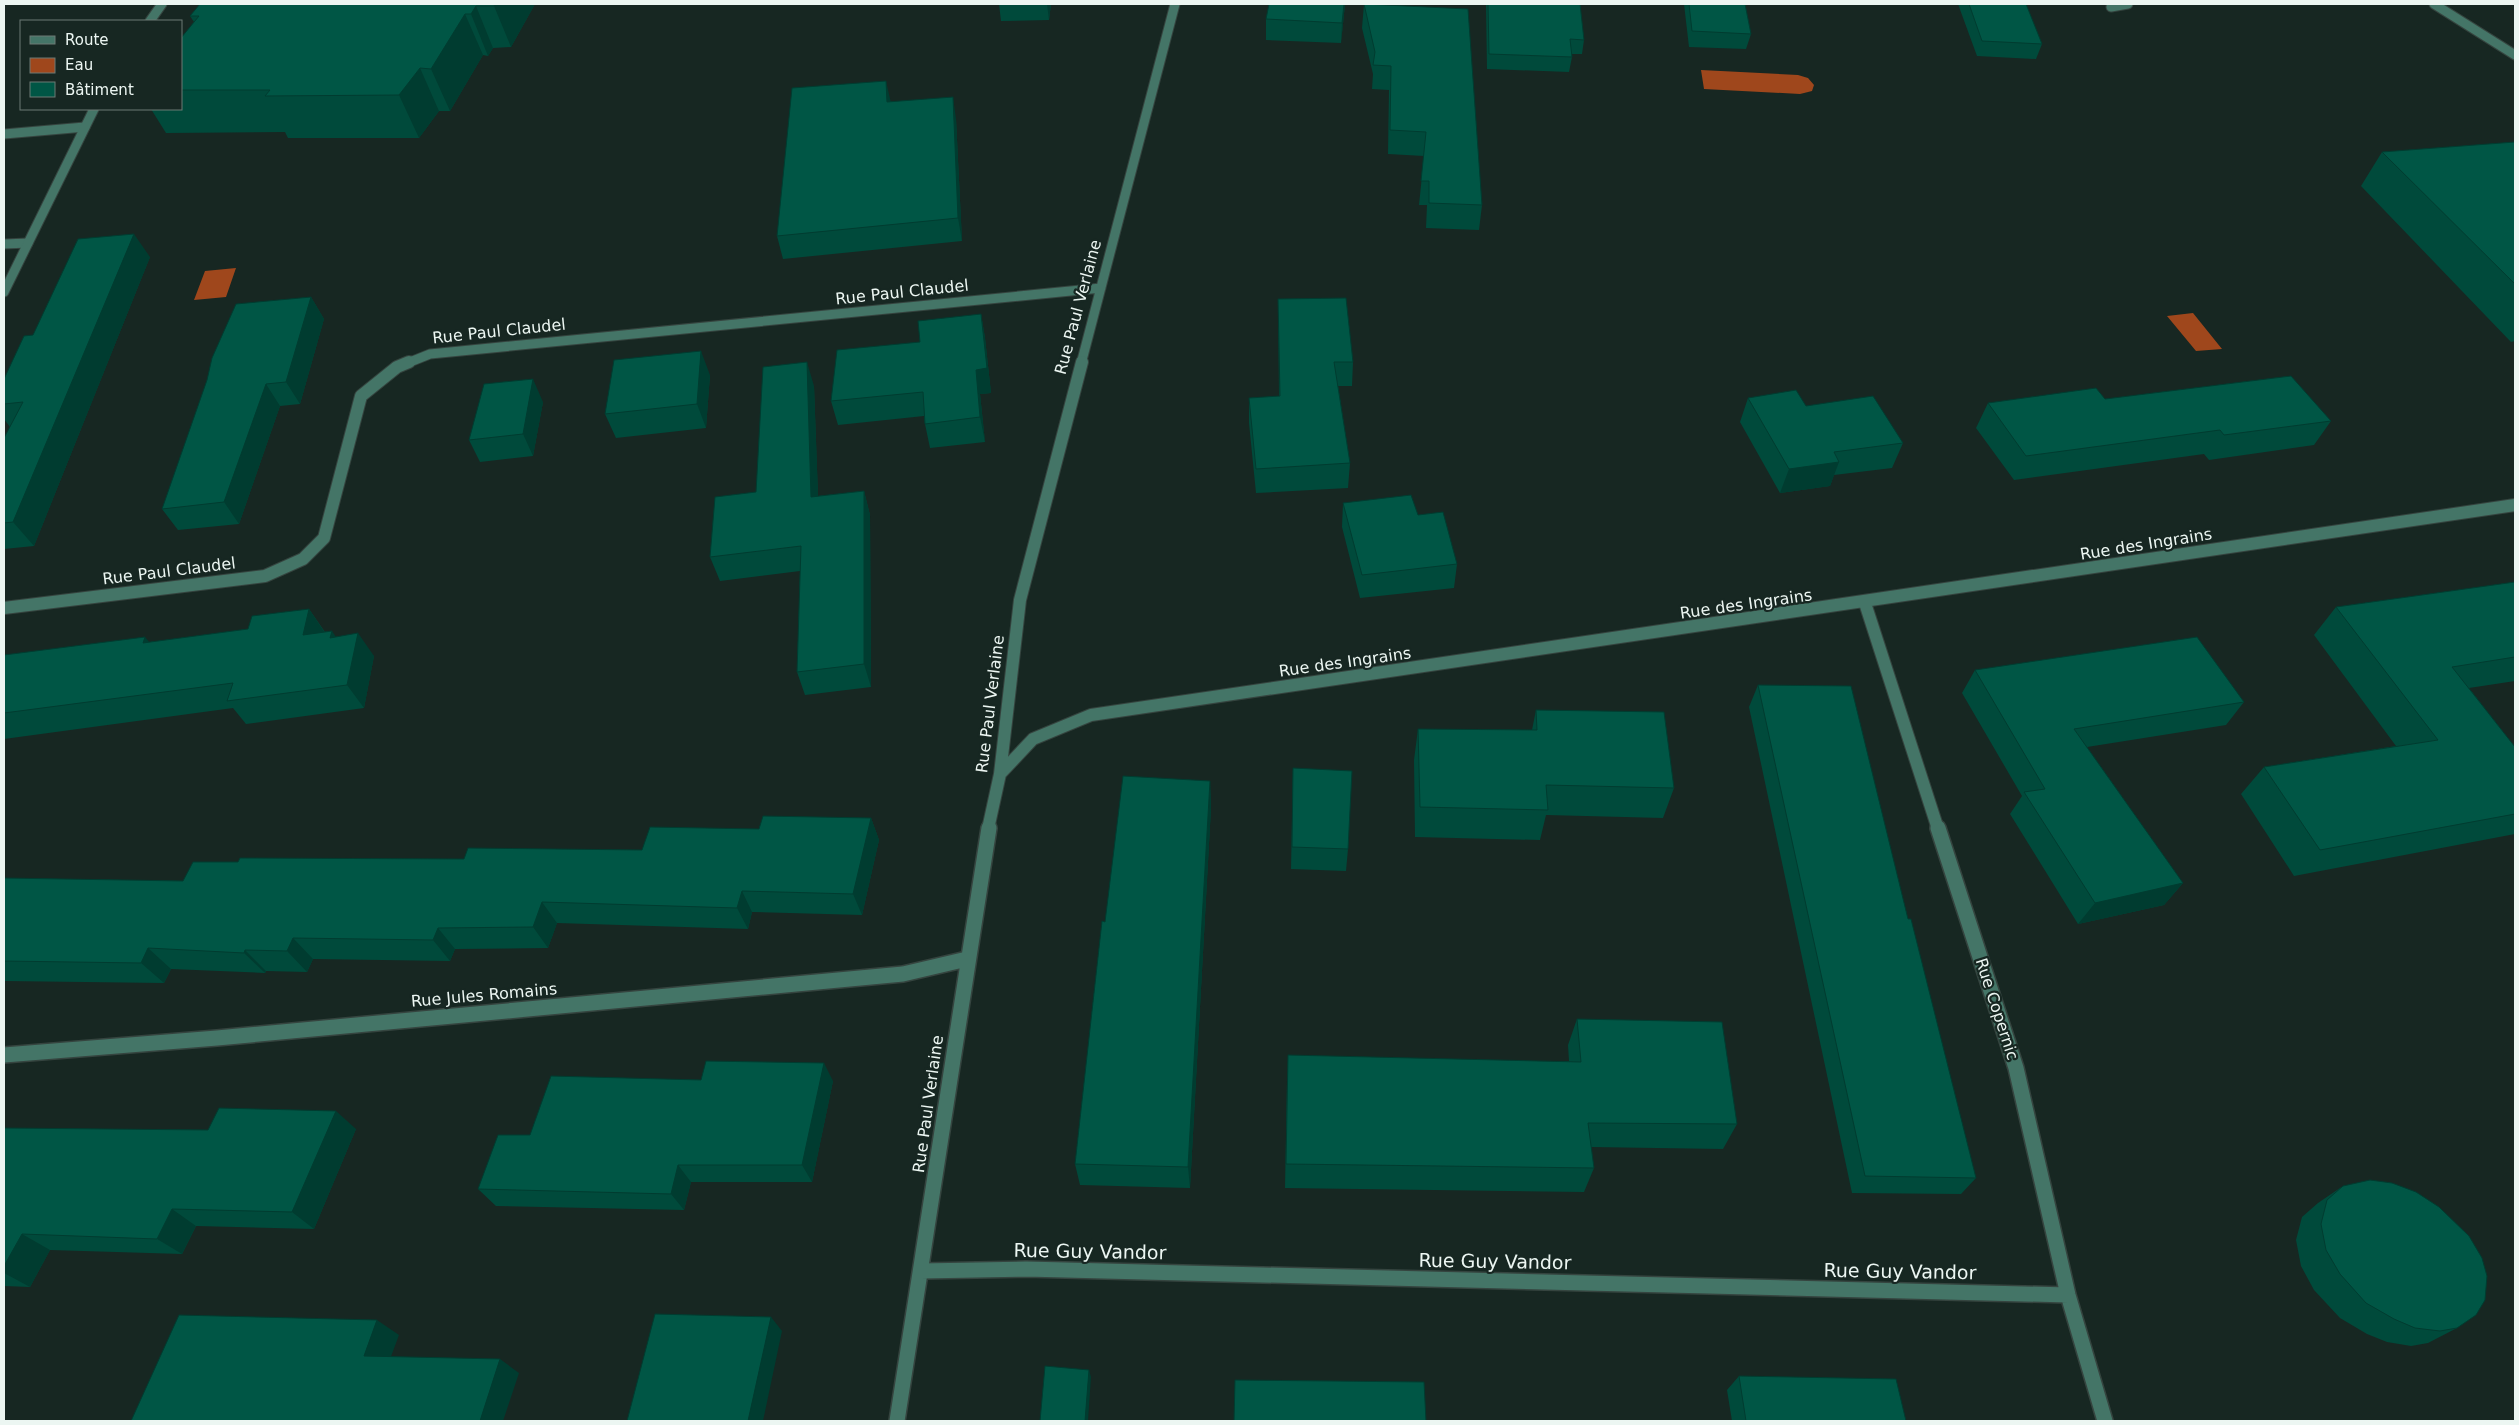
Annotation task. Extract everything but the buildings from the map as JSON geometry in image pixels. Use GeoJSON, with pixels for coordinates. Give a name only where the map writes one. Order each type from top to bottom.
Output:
{"type":"FeatureCollection","features":[{"type":"Feature","properties":{"kind":"street"},"geometry":{"type":"LineString","coordinates":[[151,20],[162,4]]}},
{"type":"Feature","properties":{"kind":"street","name":"Rue Paul Verlaine"},"geometry":{"type":"LineString","coordinates":[[898,1421],[983,855],[1000,774],[1020,600],[1175,4]]}},
{"type":"Feature","properties":{"kind":"street"},"geometry":{"type":"LineString","coordinates":[[2111,7],[2128,4]]}},
{"type":"Feature","properties":{"kind":"street"},"geometry":{"type":"LineString","coordinates":[[2434,4],[2515,55]]}},
{"type":"Feature","properties":{"kind":"street"},"geometry":{"type":"LineString","coordinates":[[4,292],[93,110]]}},
{"type":"Feature","properties":{"kind":"street"},"geometry":{"type":"LineString","coordinates":[[4,134],[85,126]]}},
{"type":"Feature","properties":{"kind":"street"},"geometry":{"type":"LineString","coordinates":[[4,244],[28,243]]}},
{"type":"Feature","properties":{"kind":"street","name":"Rue Paul Claudel"},"geometry":{"type":"LineString","coordinates":[[4,608],[265,576],[303,559],[324,538],[361,396],[397,367],[430,354],[1101,288]]}},
{"type":"Feature","properties":{"kind":"street","name":"Rue des Ingrains"},"geometry":{"type":"LineString","coordinates":[[1000,774],[1033,739],[1091,715],[1865,603],[2515,505]]}},
{"type":"Feature","properties":{"kind":"street","name":"Rue Copernic"},"geometry":{"type":"LineString","coordinates":[[1865,603],[2016,1068],[2068,1295],[2105,1421]]}},
{"type":"Feature","properties":{"kind":"street","name":"Rue Jules Romains"},"geometry":{"type":"LineString","coordinates":[[4,1056],[903,974],[967,960]]}},
{"type":"Feature","properties":{"kind":"street","name":"Rue Guy Vandor"},"geometry":{"type":"LineString","coordinates":[[921,1271],[1026,1269],[2068,1295]]}},
{"type":"Feature","properties":{"kind":"water"},"geometry":{"type":"Polygon","coordinates":[[[1701,70],[1798,75],[1808,78],[1814,85],[1812,91],[1800,94],[1704,89],[1701,70]]]}},
{"type":"Feature","properties":{"kind":"water"},"geometry":{"type":"Polygon","coordinates":[[[236,268],[226,297],[194,300],[205,271],[236,268]]]}},
{"type":"Feature","properties":{"kind":"water"},"geometry":{"type":"Polygon","coordinates":[[[2193,313],[2222,349],[2196,351],[2167,316],[2193,313]]]}}]}
